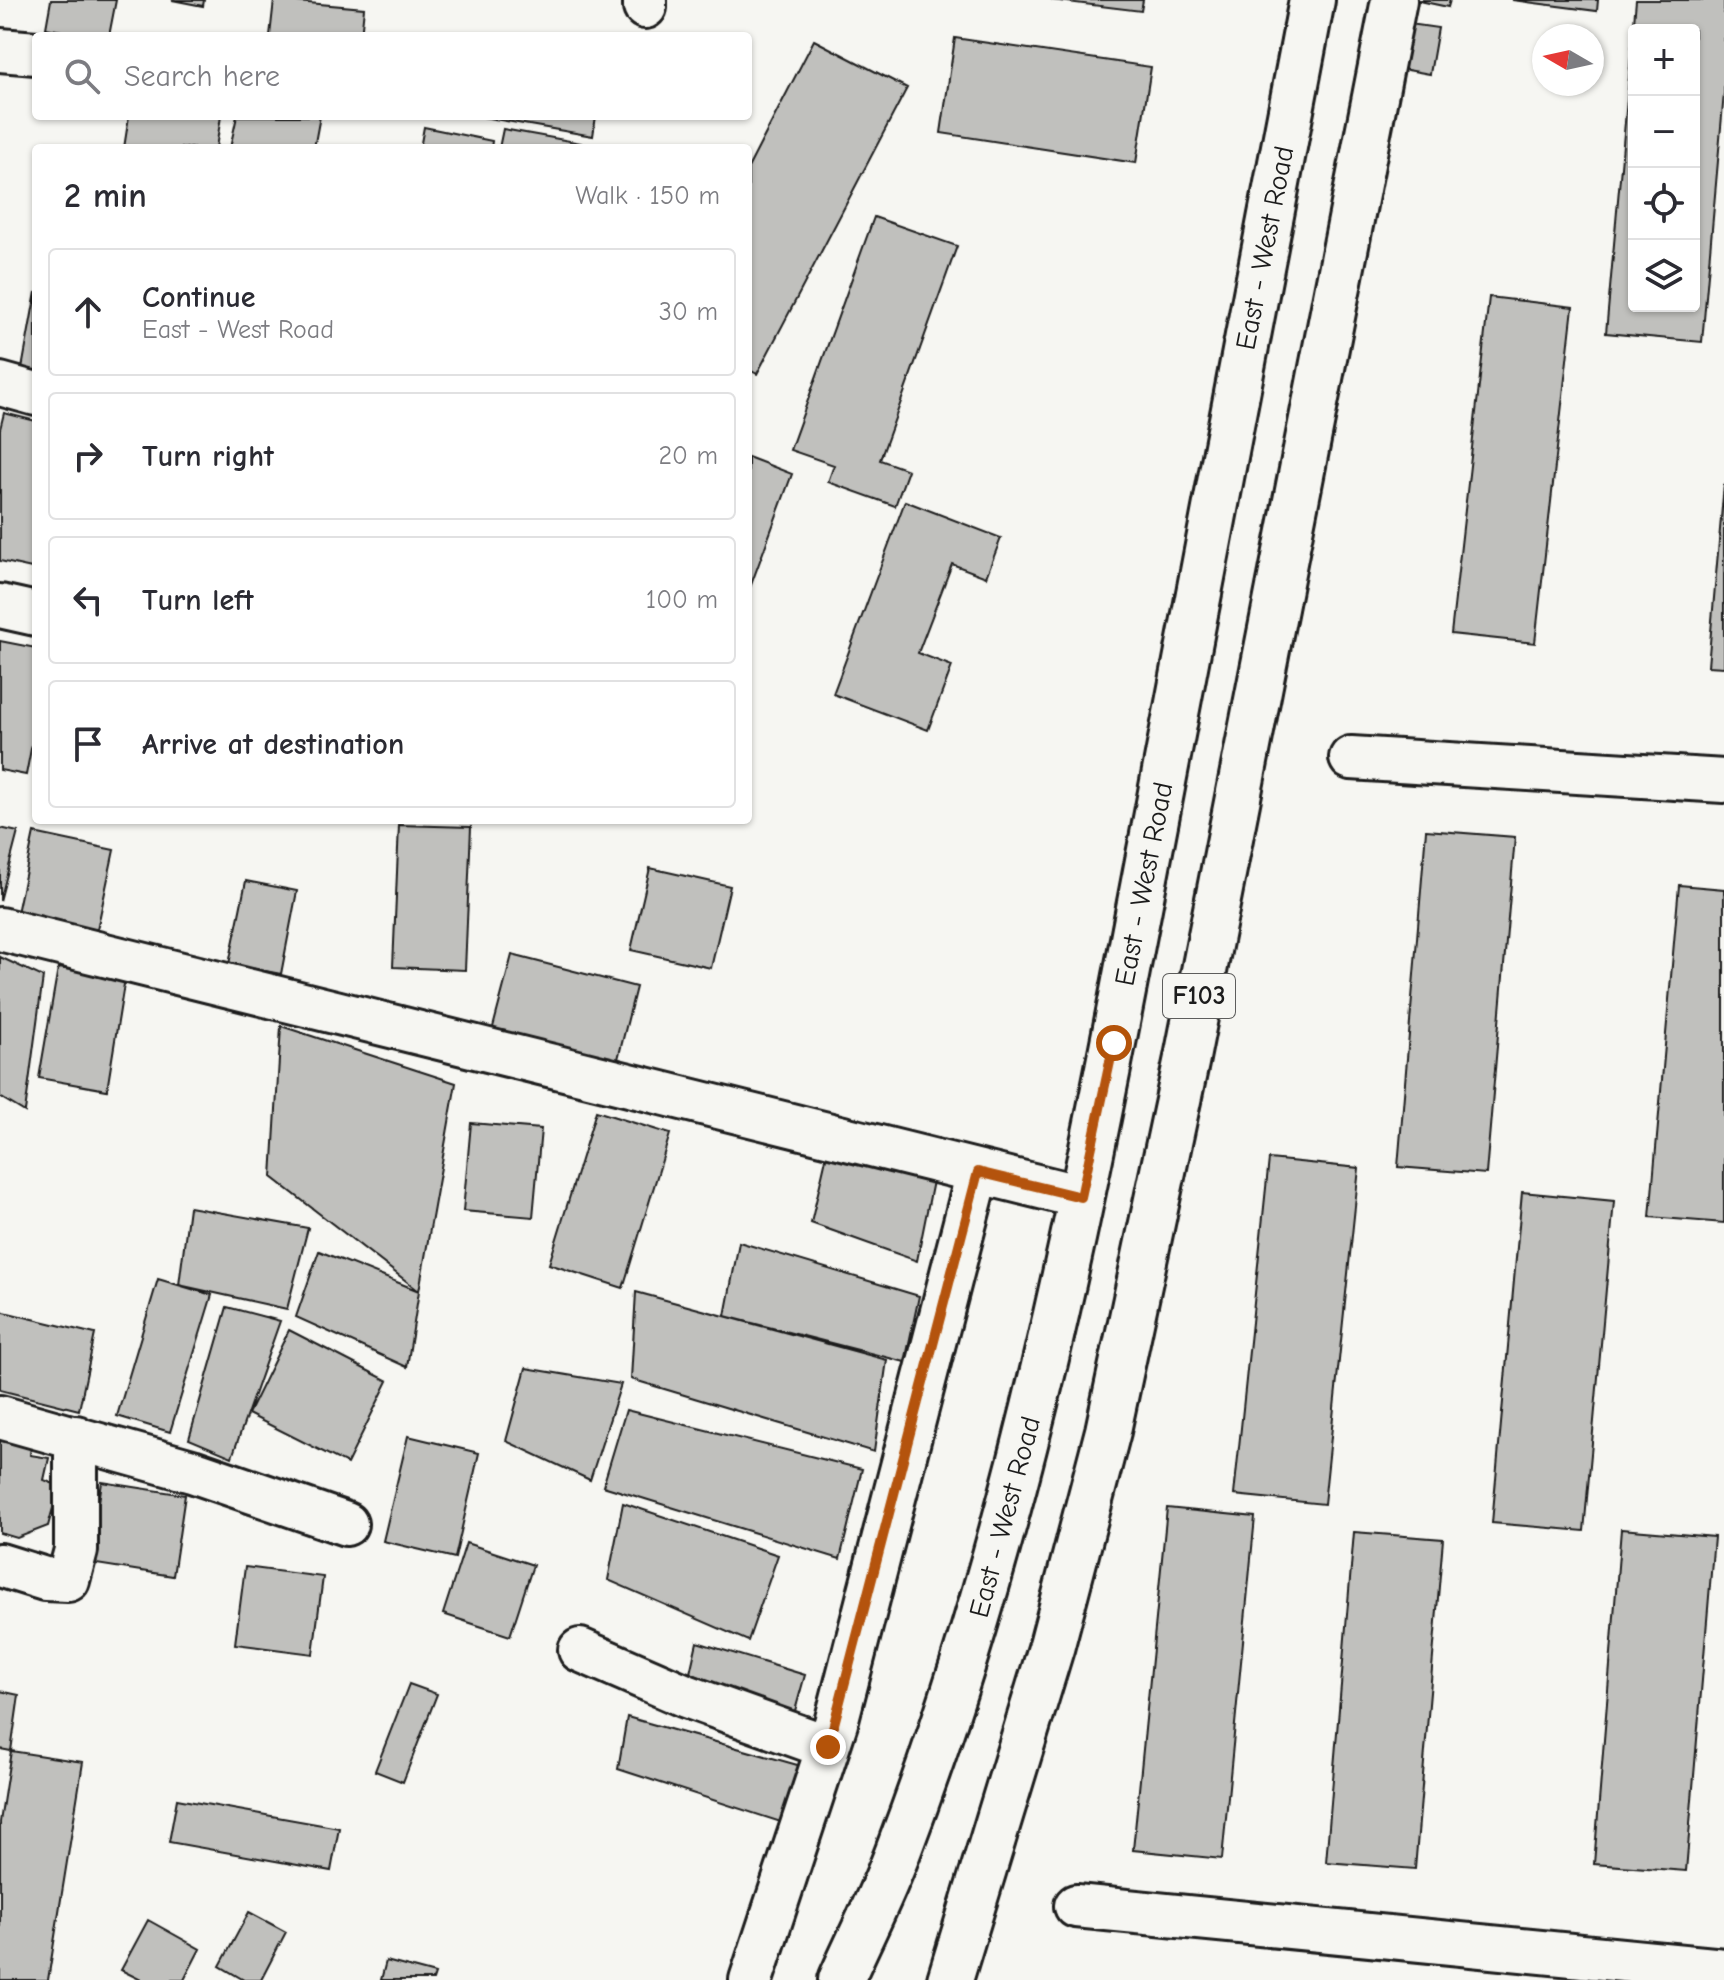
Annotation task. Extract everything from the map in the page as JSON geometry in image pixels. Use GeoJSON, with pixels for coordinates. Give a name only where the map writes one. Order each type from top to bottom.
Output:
{"type":"FeatureCollection","features":[{"type":"Feature","properties":{"kind":"main road","name":"East - West Road"},"geometry":{"type":"LineString","coordinates":[[841,1980],[897,1855],[977,1622],[1035,1408],[1114,1043],[1312,0]]}},
{"type":"Feature","properties":{"kind":"main road","name":"F103"},"geometry":{"type":"LineString","coordinates":[[950,1980],[1052,1645],[1108,1431],[1187,1058],[1394,0]]}},
{"type":"Feature","properties":{"kind":"main road"},"geometry":{"type":"LineString","coordinates":[[850,1980],[897,1855]]}},
{"type":"Feature","properties":{"kind":"main road"},"geometry":{"type":"LineString","coordinates":[[938,1980],[973,1900]]}},
{"type":"Feature","properties":{"kind":"street"},"geometry":{"type":"LineString","coordinates":[[0,50],[32,53]]}},
{"type":"Feature","properties":{"kind":"street"},"geometry":{"type":"LineString","coordinates":[[0,384],[32,393]]}},
{"type":"Feature","properties":{"kind":"street"},"geometry":{"type":"LineString","coordinates":[[0,606],[32,613]]}},
{"type":"Feature","properties":{"kind":"street"},"geometry":{"type":"LineString","coordinates":[[1351,758],[1724,781]]}},
{"type":"Feature","properties":{"kind":"street"},"geometry":{"type":"LineString","coordinates":[[0,929],[1081,1197]]}},
{"type":"Feature","properties":{"kind":"street"},"geometry":{"type":"LineString","coordinates":[[751,1980],[828,1747],[978,1172]]}},
{"type":"Feature","properties":{"kind":"street"},"geometry":{"type":"LineString","coordinates":[[0,1417],[192,1471],[346,1524]]}},
{"type":"Feature","properties":{"kind":"street"},"geometry":{"type":"LineString","coordinates":[[0,1565],[45,1579],[68,1580],[76,1550],[76,1437]]}},
{"type":"Feature","properties":{"kind":"street"},"geometry":{"type":"LineString","coordinates":[[580,1650],[686,1696],[828,1747]]}},
{"type":"Feature","properties":{"kind":"street"},"geometry":{"type":"LineString","coordinates":[[1076,1906],[1528,1966],[1724,1970]]}},
{"type":"Feature","properties":{"kind":"building"},"geometry":{"type":"Polygon","coordinates":[[[51,0],[116,0],[110,32],[67,32],[46,28],[51,0]]]}},
{"type":"Feature","properties":{"kind":"building"},"geometry":{"type":"Polygon","coordinates":[[[172,0],[204,0],[203,6],[172,0]]]}},
{"type":"Feature","properties":{"kind":"building"},"geometry":{"type":"Polygon","coordinates":[[[274,0],[364,8],[361,32],[270,32],[274,0]]]}},
{"type":"Feature","properties":{"kind":"building"},"geometry":{"type":"Polygon","coordinates":[[[1051,0],[1143,0],[1141,11],[1051,0]]]}},
{"type":"Feature","properties":{"kind":"building"},"geometry":{"type":"Polygon","coordinates":[[[1415,0],[1450,0],[1448,7],[1415,0]]]}},
{"type":"Feature","properties":{"kind":"building"},"geometry":{"type":"Polygon","coordinates":[[[1512,0],[1598,0],[1597,11],[1512,0]]]}},
{"type":"Feature","properties":{"kind":"building"},"geometry":{"type":"Polygon","coordinates":[[[1636,0],[1724,0],[1724,93],[1702,342],[1606,333],[1628,89],[1628,312],[1700,312],[1700,24],[1634,24],[1636,0]]]}},
{"type":"Feature","properties":{"kind":"building"},"geometry":{"type":"Polygon","coordinates":[[[1403,23],[1438,28],[1430,74],[1396,68],[1403,23]]]}},
{"type":"Feature","properties":{"kind":"building"},"geometry":{"type":"Polygon","coordinates":[[[955,38],[1151,67],[1136,163],[941,133],[955,38]]]}},
{"type":"Feature","properties":{"kind":"building"},"geometry":{"type":"Polygon","coordinates":[[[814,40],[907,88],[757,374],[752,371],[752,160],[814,40]]]}},
{"type":"Feature","properties":{"kind":"building"},"geometry":{"type":"Polygon","coordinates":[[[128,120],[220,120],[217,144],[125,144],[128,120]]]}},
{"type":"Feature","properties":{"kind":"building"},"geometry":{"type":"Polygon","coordinates":[[[236,120],[319,120],[315,144],[231,144],[236,120]]]}},
{"type":"Feature","properties":{"kind":"building"},"geometry":{"type":"Polygon","coordinates":[[[500,120],[595,120],[593,136],[500,120]]]}},
{"type":"Feature","properties":{"kind":"building"},"geometry":{"type":"Polygon","coordinates":[[[424,127],[492,141],[492,144],[421,144],[424,127]]]}},
{"type":"Feature","properties":{"kind":"building"},"geometry":{"type":"Polygon","coordinates":[[[503,129],[581,143],[581,144],[500,144],[503,129]]]}},
{"type":"Feature","properties":{"kind":"building"},"geometry":{"type":"Polygon","coordinates":[[[874,217],[957,246],[880,460],[908,470],[895,506],[828,482],[834,465],[790,450],[874,217]]]}},
{"type":"Feature","properties":{"kind":"building"},"geometry":{"type":"Polygon","coordinates":[[[1489,297],[1573,307],[1535,643],[1451,634],[1489,297]]]}},
{"type":"Feature","properties":{"kind":"building"},"geometry":{"type":"Polygon","coordinates":[[[32,314],[32,376],[21,374],[32,314]]]}},
{"type":"Feature","properties":{"kind":"building"},"geometry":{"type":"Polygon","coordinates":[[[4,413],[32,420],[32,568],[0,561],[0,429],[4,413]]]}},
{"type":"Feature","properties":{"kind":"building"},"geometry":{"type":"Polygon","coordinates":[[[752,459],[792,474],[752,582],[752,459]]]}},
{"type":"Feature","properties":{"kind":"building"},"geometry":{"type":"Polygon","coordinates":[[[1724,484],[1724,667],[1708,666],[1724,484]]]}},
{"type":"Feature","properties":{"kind":"building"},"geometry":{"type":"Polygon","coordinates":[[[905,501],[1001,538],[986,577],[952,564],[918,653],[952,666],[928,730],[833,694],[905,501]]]}},
{"type":"Feature","properties":{"kind":"building"},"geometry":{"type":"Polygon","coordinates":[[[0,641],[32,647],[32,744],[26,775],[0,770],[0,641]]]}},
{"type":"Feature","properties":{"kind":"building"},"geometry":{"type":"Polygon","coordinates":[[[399,825],[471,827],[465,970],[393,967],[399,825]]]}},
{"type":"Feature","properties":{"kind":"building"},"geometry":{"type":"Polygon","coordinates":[[[0,828],[18,832],[0,901],[0,828]]]}},
{"type":"Feature","properties":{"kind":"building"},"geometry":{"type":"Polygon","coordinates":[[[1426,830],[1515,837],[1486,1174],[1398,1167],[1426,830]]]}},
{"type":"Feature","properties":{"kind":"building"},"geometry":{"type":"Polygon","coordinates":[[[34,833],[114,850],[97,930],[17,913],[34,833]]]}},
{"type":"Feature","properties":{"kind":"building"},"geometry":{"type":"Polygon","coordinates":[[[650,868],[730,886],[711,968],[631,950],[650,868]]]}},
{"type":"Feature","properties":{"kind":"building"},"geometry":{"type":"Polygon","coordinates":[[[246,881],[297,891],[281,974],[229,964],[246,881]]]}},
{"type":"Feature","properties":{"kind":"building"},"geometry":{"type":"Polygon","coordinates":[[[1679,885],[1724,889],[1724,1223],[1650,1217],[1679,885]]]}},
{"type":"Feature","properties":{"kind":"building"},"geometry":{"type":"Polygon","coordinates":[[[512,955],[636,987],[616,1067],[491,1035],[512,955]]]}},
{"type":"Feature","properties":{"kind":"building"},"geometry":{"type":"Polygon","coordinates":[[[0,957],[43,977],[25,1112],[0,1097],[0,957]]]}},
{"type":"Feature","properties":{"kind":"building"},"geometry":{"type":"Polygon","coordinates":[[[58,968],[125,978],[107,1090],[39,1078],[58,968]]]}},
{"type":"Feature","properties":{"kind":"building"},"geometry":{"type":"Polygon","coordinates":[[[281,1026],[456,1083],[419,1291],[272,1177],[281,1026]]]}},
{"type":"Feature","properties":{"kind":"building"},"geometry":{"type":"Polygon","coordinates":[[[596,1111],[670,1134],[623,1288],[549,1264],[596,1111]]]}},
{"type":"Feature","properties":{"kind":"building"},"geometry":{"type":"Polygon","coordinates":[[[471,1123],[541,1129],[533,1217],[463,1211],[471,1123]]]}},
{"type":"Feature","properties":{"kind":"building"},"geometry":{"type":"Polygon","coordinates":[[[827,1154],[933,1181],[917,1261],[811,1223],[827,1154]]]}},
{"type":"Feature","properties":{"kind":"building"},"geometry":{"type":"Polygon","coordinates":[[[1269,1159],[1359,1168],[1324,1504],[1234,1495],[1269,1159]]]}},
{"type":"Feature","properties":{"kind":"building"},"geometry":{"type":"Polygon","coordinates":[[[1522,1192],[1614,1201],[1584,1531],[1492,1523],[1522,1192]]]}},
{"type":"Feature","properties":{"kind":"building"},"geometry":{"type":"Polygon","coordinates":[[[189,1207],[308,1228],[287,1309],[179,1285],[189,1207]]]}},
{"type":"Feature","properties":{"kind":"building"},"geometry":{"type":"Polygon","coordinates":[[[739,1242],[919,1296],[905,1362],[725,1316],[739,1242]]]}},
{"type":"Feature","properties":{"kind":"building"},"geometry":{"type":"Polygon","coordinates":[[[319,1251],[419,1291],[407,1367],[296,1317],[319,1251]]]}},
{"type":"Feature","properties":{"kind":"building"},"geometry":{"type":"Polygon","coordinates":[[[158,1279],[212,1295],[170,1432],[117,1416],[158,1279]]]}},
{"type":"Feature","properties":{"kind":"building"},"geometry":{"type":"Polygon","coordinates":[[[636,1292],[887,1360],[874,1452],[631,1379],[636,1292]]]}},
{"type":"Feature","properties":{"kind":"building"},"geometry":{"type":"Polygon","coordinates":[[[227,1307],[280,1321],[232,1457],[189,1439],[227,1307]]]}},
{"type":"Feature","properties":{"kind":"building"},"geometry":{"type":"Polygon","coordinates":[[[0,1311],[95,1334],[79,1410],[0,1390],[0,1311]]]}},
{"type":"Feature","properties":{"kind":"building"},"geometry":{"type":"Polygon","coordinates":[[[289,1330],[388,1381],[347,1464],[248,1414],[289,1330]]]}},
{"type":"Feature","properties":{"kind":"building"},"geometry":{"type":"Polygon","coordinates":[[[526,1368],[621,1384],[590,1480],[506,1441],[526,1368]]]}},
{"type":"Feature","properties":{"kind":"building"},"geometry":{"type":"Polygon","coordinates":[[[626,1410],[862,1469],[840,1559],[603,1486],[626,1410]]]}},
{"type":"Feature","properties":{"kind":"building"},"geometry":{"type":"Polygon","coordinates":[[[408,1436],[479,1453],[455,1558],[383,1541],[408,1436]]]}},
{"type":"Feature","properties":{"kind":"building"},"geometry":{"type":"Polygon","coordinates":[[[0,1439],[31,1446],[30,1455],[49,1458],[44,1480],[59,1486],[48,1526],[17,1538],[0,1533],[0,1439]]]}},
{"type":"Feature","properties":{"kind":"building"},"geometry":{"type":"Polygon","coordinates":[[[102,1482],[185,1495],[173,1576],[90,1563],[102,1482]]]}},
{"type":"Feature","properties":{"kind":"building"},"geometry":{"type":"Polygon","coordinates":[[[623,1503],[778,1555],[748,1641],[608,1580],[623,1503]]]}},
{"type":"Feature","properties":{"kind":"building"},"geometry":{"type":"Polygon","coordinates":[[[1167,1508],[1255,1517],[1222,1859],[1133,1850],[1167,1508]]]}},
{"type":"Feature","properties":{"kind":"building"},"geometry":{"type":"Polygon","coordinates":[[[1621,1529],[1714,1537],[1686,1871],[1594,1864],[1621,1529]]]}},
{"type":"Feature","properties":{"kind":"building"},"geometry":{"type":"Polygon","coordinates":[[[1354,1532],[1443,1539],[1415,1869],[1326,1862],[1354,1532]]]}},
{"type":"Feature","properties":{"kind":"building"},"geometry":{"type":"Polygon","coordinates":[[[466,1543],[533,1565],[510,1636],[443,1614],[466,1543]]]}},
{"type":"Feature","properties":{"kind":"building"},"geometry":{"type":"Polygon","coordinates":[[[245,1567],[323,1577],[313,1654],[235,1644],[245,1567]]]}},
{"type":"Feature","properties":{"kind":"building"},"geometry":{"type":"Polygon","coordinates":[[[697,1642],[805,1675],[793,1718],[690,1673],[697,1642]]]}},
{"type":"Feature","properties":{"kind":"building"},"geometry":{"type":"Polygon","coordinates":[[[409,1684],[437,1694],[403,1782],[375,1771],[409,1684]]]}},
{"type":"Feature","properties":{"kind":"building"},"geometry":{"type":"Polygon","coordinates":[[[0,1691],[19,1695],[11,1751],[0,1749],[0,1691]]]}},
{"type":"Feature","properties":{"kind":"building"},"geometry":{"type":"Polygon","coordinates":[[[627,1717],[801,1766],[787,1824],[618,1769],[627,1717]]]}},
{"type":"Feature","properties":{"kind":"building"},"geometry":{"type":"Polygon","coordinates":[[[11,1751],[83,1762],[48,1980],[0,1980],[0,1822],[11,1751]]]}},
{"type":"Feature","properties":{"kind":"building"},"geometry":{"type":"Polygon","coordinates":[[[177,1799],[339,1828],[331,1871],[169,1842],[177,1799]]]}},
{"type":"Feature","properties":{"kind":"building"},"geometry":{"type":"Polygon","coordinates":[[[249,1912],[286,1932],[261,1980],[244,1980],[220,1966],[249,1912]]]}},
{"type":"Feature","properties":{"kind":"building"},"geometry":{"type":"Polygon","coordinates":[[[148,1920],[200,1949],[184,1980],[141,1980],[121,1970],[148,1920]]]}},
{"type":"Feature","properties":{"kind":"building"},"geometry":{"type":"Polygon","coordinates":[[[386,1961],[435,1974],[433,1980],[381,1980],[386,1961]]]}},
{"type":"Feature","properties":{"kind":"route"},"geometry":{"type":"LineString","coordinates":[[828,1747],[978,1172],[1081,1197],[1114,1043]]}}]}
